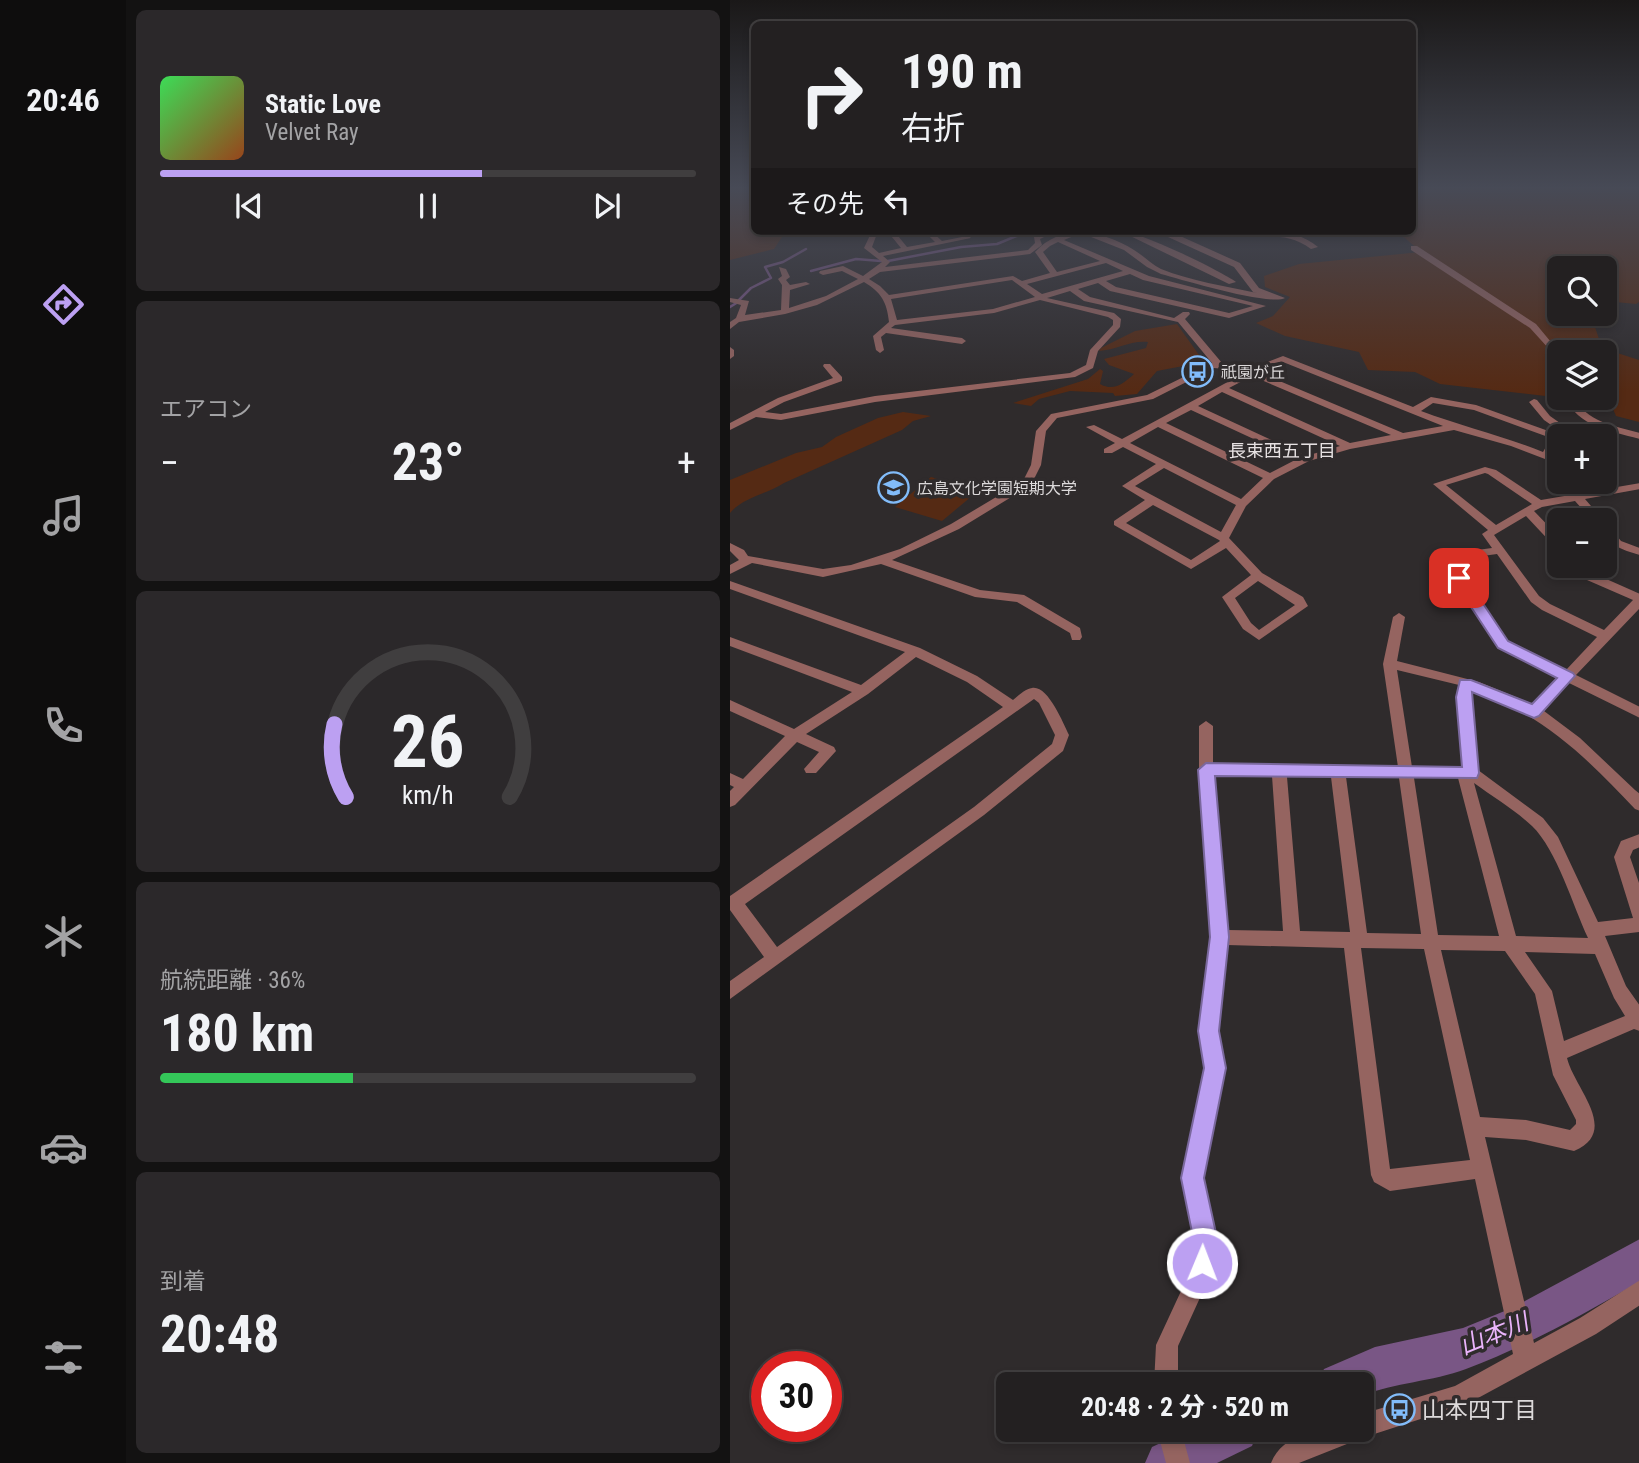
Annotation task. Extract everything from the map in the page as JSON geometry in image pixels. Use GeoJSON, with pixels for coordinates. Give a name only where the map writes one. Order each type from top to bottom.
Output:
{"type":"FeatureCollection","features":[{"type":"Feature","properties":{"kind":"street"},"geometry":{"type":"LineString","coordinates":[[878,255],[882,254]]}},
{"type":"Feature","properties":{"kind":"street"},"geometry":{"type":"LineString","coordinates":[[888,297],[1012,266],[1027,254]]}},
{"type":"Feature","properties":{"kind":"street"},"geometry":{"type":"LineString","coordinates":[[1041,254],[1055,275]]}},
{"type":"Feature","properties":{"kind":"street"},"geometry":{"type":"LineString","coordinates":[[1094,254],[1146,278],[1262,306],[1229,316],[1113,289],[1099,280]]}},
{"type":"Feature","properties":{"kind":"street"},"geometry":{"type":"LineString","coordinates":[[1134,254],[1141,262],[1164,272],[1275,300],[1281,298],[1256,290],[1237,265],[1212,254]]}},
{"type":"Feature","properties":{"kind":"street"},"geometry":{"type":"LineString","coordinates":[[1171,254],[1243,287],[1241,290]]}},
{"type":"Feature","properties":{"kind":"street"},"geometry":{"type":"LineString","coordinates":[[1424,254],[1533,326],[1547,343]]}},
{"type":"Feature","properties":{"kind":"street"},"geometry":{"type":"LineString","coordinates":[[739,319],[819,304],[878,270],[886,262],[878,255]]}},
{"type":"Feature","properties":{"kind":"street"},"geometry":{"type":"LineString","coordinates":[[1022,284],[1107,261]]}},
{"type":"Feature","properties":{"kind":"street"},"geometry":{"type":"LineString","coordinates":[[878,270],[1012,266]]}},
{"type":"Feature","properties":{"kind":"street"},"geometry":{"type":"LineString","coordinates":[[754,414],[781,417],[875,399],[1060,378],[1085,371],[1090,366],[1094,349],[1117,325],[1117,319],[1111,315],[1045,300],[1022,284],[1012,266]]}},
{"type":"Feature","properties":{"kind":"street"},"geometry":{"type":"LineString","coordinates":[[823,273],[843,268],[880,287],[893,307],[889,327]]}},
{"type":"Feature","properties":{"kind":"street"},"geometry":{"type":"LineString","coordinates":[[880,350],[877,336],[889,327],[994,311],[1131,271]]}},
{"type":"Feature","properties":{"kind":"street"},"geometry":{"type":"LineString","coordinates":[[785,312],[786,288],[782,278],[784,273],[797,275]]}},
{"type":"Feature","properties":{"kind":"street"},"geometry":{"type":"LineString","coordinates":[[833,278],[851,273]]}},
{"type":"Feature","properties":{"kind":"street"},"geometry":{"type":"LineString","coordinates":[[786,288],[806,284]]}},
{"type":"Feature","properties":{"kind":"street"},"geometry":{"type":"LineString","coordinates":[[1071,288],[1087,299],[1174,320],[1201,309]]}},
{"type":"Feature","properties":{"kind":"street"},"geometry":{"type":"LineString","coordinates":[[730,300],[746,303],[739,319],[730,327]]}},
{"type":"Feature","properties":{"kind":"street"},"geometry":{"type":"LineString","coordinates":[[1180,318],[1219,366]]}},
{"type":"Feature","properties":{"kind":"street"},"geometry":{"type":"LineString","coordinates":[[889,327],[962,341]]}},
{"type":"Feature","properties":{"kind":"street"},"geometry":{"type":"LineString","coordinates":[[730,350],[730,356]]}},
{"type":"Feature","properties":{"kind":"street"},"geometry":{"type":"LineString","coordinates":[[1108,452],[1255,371],[1283,359],[1454,427],[1515,444],[1545,456],[1547,453]]}},
{"type":"Feature","properties":{"kind":"street"},"geometry":{"type":"LineString","coordinates":[[730,427],[815,386],[838,379],[827,366]]}},
{"type":"Feature","properties":{"kind":"street"},"geometry":{"type":"LineString","coordinates":[[730,570],[745,560],[823,573],[880,560],[935,540],[1027,483],[1037,472],[1039,431],[1043,424],[1054,416],[1149,397],[1203,369],[1219,366],[1255,371],[1404,437]]}},
{"type":"Feature","properties":{"kind":"street"},"geometry":{"type":"LineString","coordinates":[[1223,389],[1349,446]]}},
{"type":"Feature","properties":{"kind":"street"},"geometry":{"type":"LineString","coordinates":[[1414,411],[1431,400],[1476,408],[1547,433]]}},
{"type":"Feature","properties":{"kind":"street"},"geometry":{"type":"LineString","coordinates":[[1534,402],[1547,418],[1556,424]]}},
{"type":"Feature","properties":{"kind":"street"},"geometry":{"type":"LineString","coordinates":[[1191,406],[1305,459]]}},
{"type":"Feature","properties":{"kind":"street"},"geometry":{"type":"LineString","coordinates":[[1576,410],[1588,419],[1639,436]]}},
{"type":"Feature","properties":{"kind":"street"},"geometry":{"type":"LineString","coordinates":[[1159,424],[1270,477]]}},
{"type":"Feature","properties":{"kind":"street"},"geometry":{"type":"LineString","coordinates":[[1091,427],[1242,504]]}},
{"type":"Feature","properties":{"kind":"street"},"geometry":{"type":"LineString","coordinates":[[1153,500],[1118,523],[1191,565],[1225,540],[1242,504],[1270,477],[1305,459],[1349,446],[1454,427]]}},
{"type":"Feature","properties":{"kind":"street"},"geometry":{"type":"LineString","coordinates":[[1164,464],[1127,486],[1225,540],[1258,576],[1299,600],[1302,606],[1259,636],[1247,626],[1228,597],[1258,576]]}},
{"type":"Feature","properties":{"kind":"street"},"geometry":{"type":"LineString","coordinates":[[1495,530],[1438,484],[1485,470],[1539,503]]}},
{"type":"Feature","properties":{"kind":"street"},"geometry":{"type":"LineString","coordinates":[[1605,636],[1535,599],[1488,534],[1539,503],[1637,491]]}},
{"type":"Feature","properties":{"kind":"street"},"geometry":{"type":"LineString","coordinates":[[1578,497],[1588,508]]}},
{"type":"Feature","properties":{"kind":"street"},"geometry":{"type":"LineString","coordinates":[[1526,511],[1547,531]]}},
{"type":"Feature","properties":{"kind":"street"},"geometry":{"type":"LineString","coordinates":[[1617,543],[1639,552]]}},
{"type":"Feature","properties":{"kind":"street"},"geometry":{"type":"LineString","coordinates":[[730,546],[740,552],[745,560]]}},
{"type":"Feature","properties":{"kind":"street"},"geometry":{"type":"LineString","coordinates":[[1500,550],[1447,558],[1503,644],[1639,713]]}},
{"type":"Feature","properties":{"kind":"street"},"geometry":{"type":"LineString","coordinates":[[880,560],[979,594],[1020,598],[1076,631],[1076,637]]}},
{"type":"Feature","properties":{"kind":"street"},"geometry":{"type":"LineString","coordinates":[[1534,712],[1639,599],[1593,578]]}},
{"type":"Feature","properties":{"kind":"street"},"geometry":{"type":"LineString","coordinates":[[730,585],[915,651],[972,679],[1013,707]]}},
{"type":"Feature","properties":{"kind":"street"},"geometry":{"type":"LineString","coordinates":[[1399,617],[1390,664],[1431,943],[1526,1359]]}},
{"type":"Feature","properties":{"kind":"street"},"geometry":{"type":"LineString","coordinates":[[730,641],[863,691]]}},
{"type":"Feature","properties":{"kind":"street"},"geometry":{"type":"LineString","coordinates":[[730,801],[796,734],[863,691],[915,651]]}},
{"type":"Feature","properties":{"kind":"street"},"geometry":{"type":"LineString","coordinates":[[1390,664],[1435,672],[1534,712],[1551,722],[1605,768],[1639,805]]}},
{"type":"Feature","properties":{"kind":"street"},"geometry":{"type":"LineString","coordinates":[[1466,684],[1463,697],[1467,773],[1510,945],[1543,991],[1562,1075],[1586,1118],[1586,1128],[1574,1141],[1526,1130],[1473,1126]]}},
{"type":"Feature","properties":{"kind":"street"},"geometry":{"type":"LineString","coordinates":[[730,991],[776,958],[979,811],[1058,747],[1062,735],[1044,700],[1034,692],[734,902],[776,958]]}},
{"type":"Feature","properties":{"kind":"street"},"geometry":{"type":"LineString","coordinates":[[730,705],[829,751],[811,769]]}},
{"type":"Feature","properties":{"kind":"street"},"geometry":{"type":"LineString","coordinates":[[1166,1372],[1167,1345],[1198,1278],[1207,1247],[1193,1178],[1215,1068],[1209,1031],[1219,937],[1206,770],[1206,726]]}},
{"type":"Feature","properties":{"kind":"street"},"geometry":{"type":"LineString","coordinates":[[1206,770],[1467,773],[1538,822],[1552,842],[1620,992],[1638,1021],[1557,1053]]}},
{"type":"Feature","properties":{"kind":"street"},"geometry":{"type":"LineString","coordinates":[[1279,770],[1292,939]]}},
{"type":"Feature","properties":{"kind":"street"},"geometry":{"type":"LineString","coordinates":[[1338,771],[1381,1175],[1390,1181],[1482,1168]]}},
{"type":"Feature","properties":{"kind":"street"},"geometry":{"type":"LineString","coordinates":[[730,779],[745,786]]}},
{"type":"Feature","properties":{"kind":"street"},"geometry":{"type":"LineString","coordinates":[[1639,840],[1627,846],[1622,857],[1639,914]]}},
{"type":"Feature","properties":{"kind":"street"},"geometry":{"type":"LineString","coordinates":[[1593,930],[1636,926],[1639,922]]}},
{"type":"Feature","properties":{"kind":"street"},"geometry":{"type":"LineString","coordinates":[[1219,937],[1600,946]]}},
{"type":"Feature","properties":{"kind":"street"},"geometry":{"type":"LineString","coordinates":[[1374,1422],[1459,1396],[1588,1326],[1639,1291]]}},
{"type":"Feature","properties":{"kind":"street"},"geometry":{"type":"LineString","coordinates":[[1171,1442],[1178,1463]]}},
{"type":"Feature","properties":{"kind":"street"},"geometry":{"type":"LineString","coordinates":[[1283,1463],[1293,1451],[1318,1442]]}},
{"type":"Feature","properties":{"kind":"shaded area"},"geometry":{"type":"Polygon","coordinates":[[[730,254],[753,254],[730,260],[730,254]]]}},
{"type":"Feature","properties":{"kind":"shaded area"},"geometry":{"type":"Polygon","coordinates":[[[1398,254],[1639,254],[1639,302],[1617,302],[1617,256],[1547,256],[1547,326],[1595,326],[1599,340],[1547,340],[1547,396],[1440,384],[1415,372],[1368,370],[1359,352],[1285,336],[1256,323],[1273,316],[1290,297],[1265,287],[1264,276],[1299,264],[1398,254]]]}},
{"type":"Feature","properties":{"kind":"shaded area"},"geometry":{"type":"Polygon","coordinates":[[[1177,324],[1204,362],[1157,371],[1137,394],[1115,396],[1113,393],[1070,391],[1039,399],[1031,406],[1013,403],[1088,379],[1100,369],[1103,371],[1100,384],[1110,387],[1118,385],[1134,374],[1109,365],[1104,359],[1146,348],[1148,342],[1136,342],[1099,351],[1101,348],[1135,331],[1177,324]]]}},
{"type":"Feature","properties":{"kind":"shaded area"},"geometry":{"type":"Polygon","coordinates":[[[1617,353],[1639,360],[1639,422],[1616,416],[1613,410],[1617,410],[1617,353]]]}},
{"type":"Feature","properties":{"kind":"shaded area"},"geometry":{"type":"Polygon","coordinates":[[[903,412],[931,416],[913,421],[902,430],[748,500],[730,513],[730,480],[796,453],[822,447],[836,437],[878,418],[903,412]]]}},
{"type":"Feature","properties":{"kind":"shaded area"},"geometry":{"type":"Polygon","coordinates":[[[931,477],[978,491],[942,521],[895,507],[931,477]]]}},
{"type":"Feature","properties":{"kind":"waterway"},"geometry":{"type":"LineString","coordinates":[[739,300],[751,288],[771,278],[765,267],[797,254]]}},
{"type":"Feature","properties":{"kind":"waterway"},"geometry":{"type":"LineString","coordinates":[[888,261],[923,254]]}},
{"type":"Feature","properties":{"kind":"waterway"},"geometry":{"type":"LineString","coordinates":[[811,271],[856,259],[881,261]]}},
{"type":"Feature","properties":{"kind":"waterway"},"geometry":{"type":"LineString","coordinates":[[730,307],[738,302]]}},
{"type":"Feature","properties":{"kind":"waterway","name":"山本川"},"geometry":{"type":"LineString","coordinates":[[1368,1372],[1463,1349],[1525,1324],[1640,1259]]}},
{"type":"Feature","properties":{"kind":"waterway","name":"山本川"},"geometry":{"type":"LineString","coordinates":[[1168,1463],[1211,1442]]}},
{"type":"Feature","properties":{"kind":"place","name":"祇園が丘"},"geometry":{"type":"Point","coordinates":[1198,372]}},
{"type":"Feature","properties":{"kind":"place","name":"広島文化学園短期大学"},"geometry":{"type":"Point","coordinates":[894,488]}},
{"type":"Feature","properties":{"kind":"place","name":"山本四丁目"},"geometry":{"type":"Point","coordinates":[1399,1410]}},
{"type":"Feature","properties":{"kind":"district","name":"長束西五丁目"},"geometry":{"type":"Point","coordinates":[1282,451]}},
{"type":"Feature","properties":{"kind":"route"},"geometry":{"type":"LineString","coordinates":[[1202,1263],[1207,1247],[1193,1178],[1215,1068],[1209,1031],[1219,937],[1206,770],[1471,773],[1463,697],[1466,684],[1534,712],[1567,676],[1503,644],[1459,578]]}}]}
